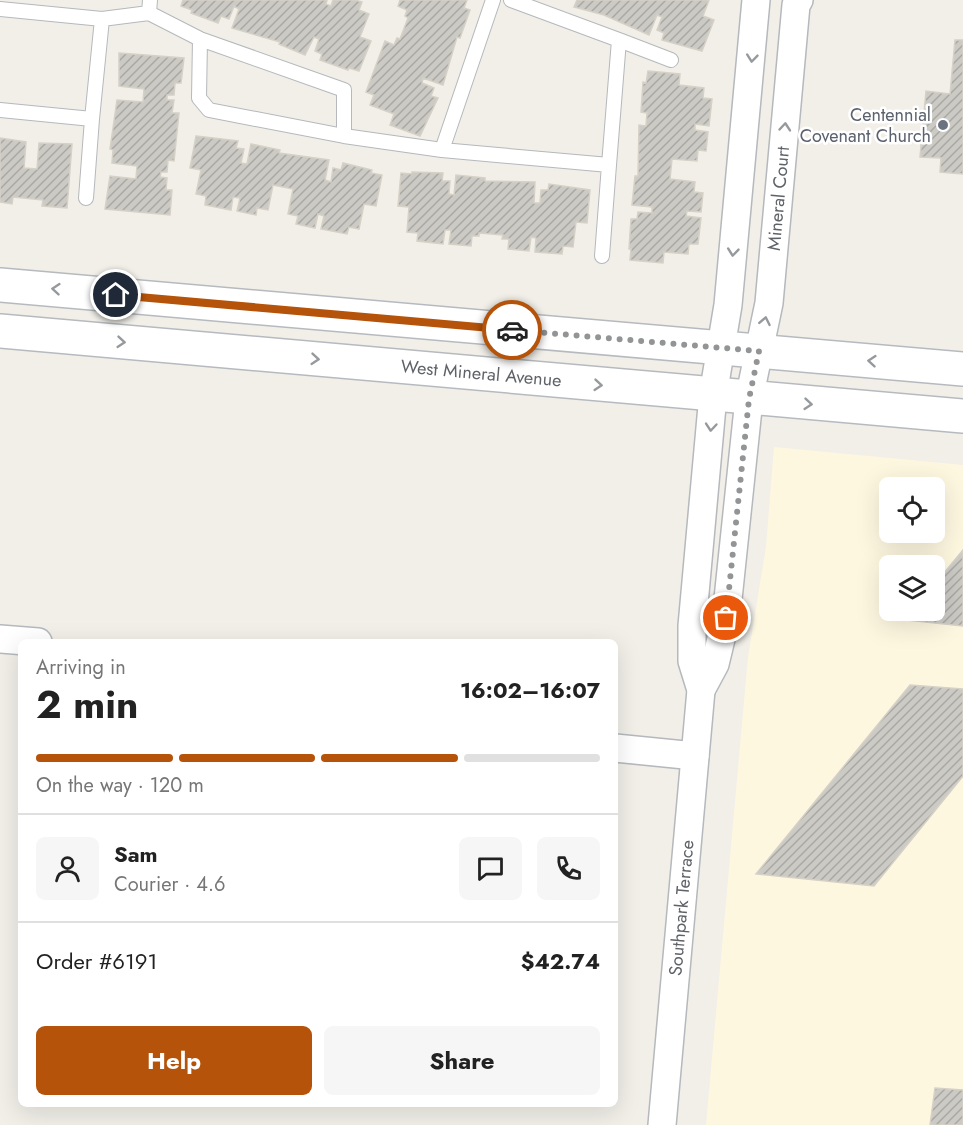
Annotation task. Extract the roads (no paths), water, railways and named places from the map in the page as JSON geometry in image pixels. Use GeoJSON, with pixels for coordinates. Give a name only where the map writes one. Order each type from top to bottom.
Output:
{"type":"FeatureCollection","features":[{"type":"Feature","properties":{"kind":"main road"},"geometry":{"type":"LineString","coordinates":[[0,285],[963,369]]}},
{"type":"Feature","properties":{"kind":"main road","name":"West Mineral Avenue"},"geometry":{"type":"LineString","coordinates":[[0,331],[749,399],[963,416]]}},
{"type":"Feature","properties":{"kind":"street"},"geometry":{"type":"LineString","coordinates":[[721,348],[729,293],[756,0]]}},
{"type":"Feature","properties":{"kind":"street","name":"Mineral Court"},"geometry":{"type":"LineString","coordinates":[[749,399],[769,303],[796,5],[799,0]]}},
{"type":"Feature","properties":{"kind":"street","name":"Southpark Terrace"},"geometry":{"type":"LineString","coordinates":[[701,690],[694,671],[691,644],[713,395],[721,348]]}},
{"type":"Feature","properties":{"kind":"street","name":"Southpark Terrace"},"geometry":{"type":"LineString","coordinates":[[662,1125],[701,690],[715,664],[726,618],[749,399]]}},
{"type":"Feature","properties":{"kind":"street"},"geometry":{"type":"LineString","coordinates":[[0,639],[18,640]]}},
{"type":"Feature","properties":{"kind":"street"},"geometry":{"type":"LineString","coordinates":[[618,748],[695,756]]}},
{"type":"Feature","properties":{"kind":"lane"},"geometry":{"type":"LineString","coordinates":[[442,150],[494,0]]}},
{"type":"Feature","properties":{"kind":"lane"},"geometry":{"type":"LineString","coordinates":[[511,0],[671,60]]}},
{"type":"Feature","properties":{"kind":"lane"},"geometry":{"type":"LineString","coordinates":[[0,9],[102,19],[150,6],[200,39],[344,90],[344,136]]}},
{"type":"Feature","properties":{"kind":"lane"},"geometry":{"type":"LineString","coordinates":[[86,198],[102,19]]}},
{"type":"Feature","properties":{"kind":"lane"},"geometry":{"type":"LineString","coordinates":[[200,39],[199,98],[209,110],[344,136],[442,150],[609,165]]}},
{"type":"Feature","properties":{"kind":"lane"},"geometry":{"type":"LineString","coordinates":[[602,256],[619,40]]}},
{"type":"Feature","properties":{"kind":"lane"},"geometry":{"type":"LineString","coordinates":[[0,110],[92,119]]}},
{"type":"Feature","properties":{"kind":"place","name":"Centennial Covenant Church"},"geometry":{"type":"Point","coordinates":[943,125]}}]}
